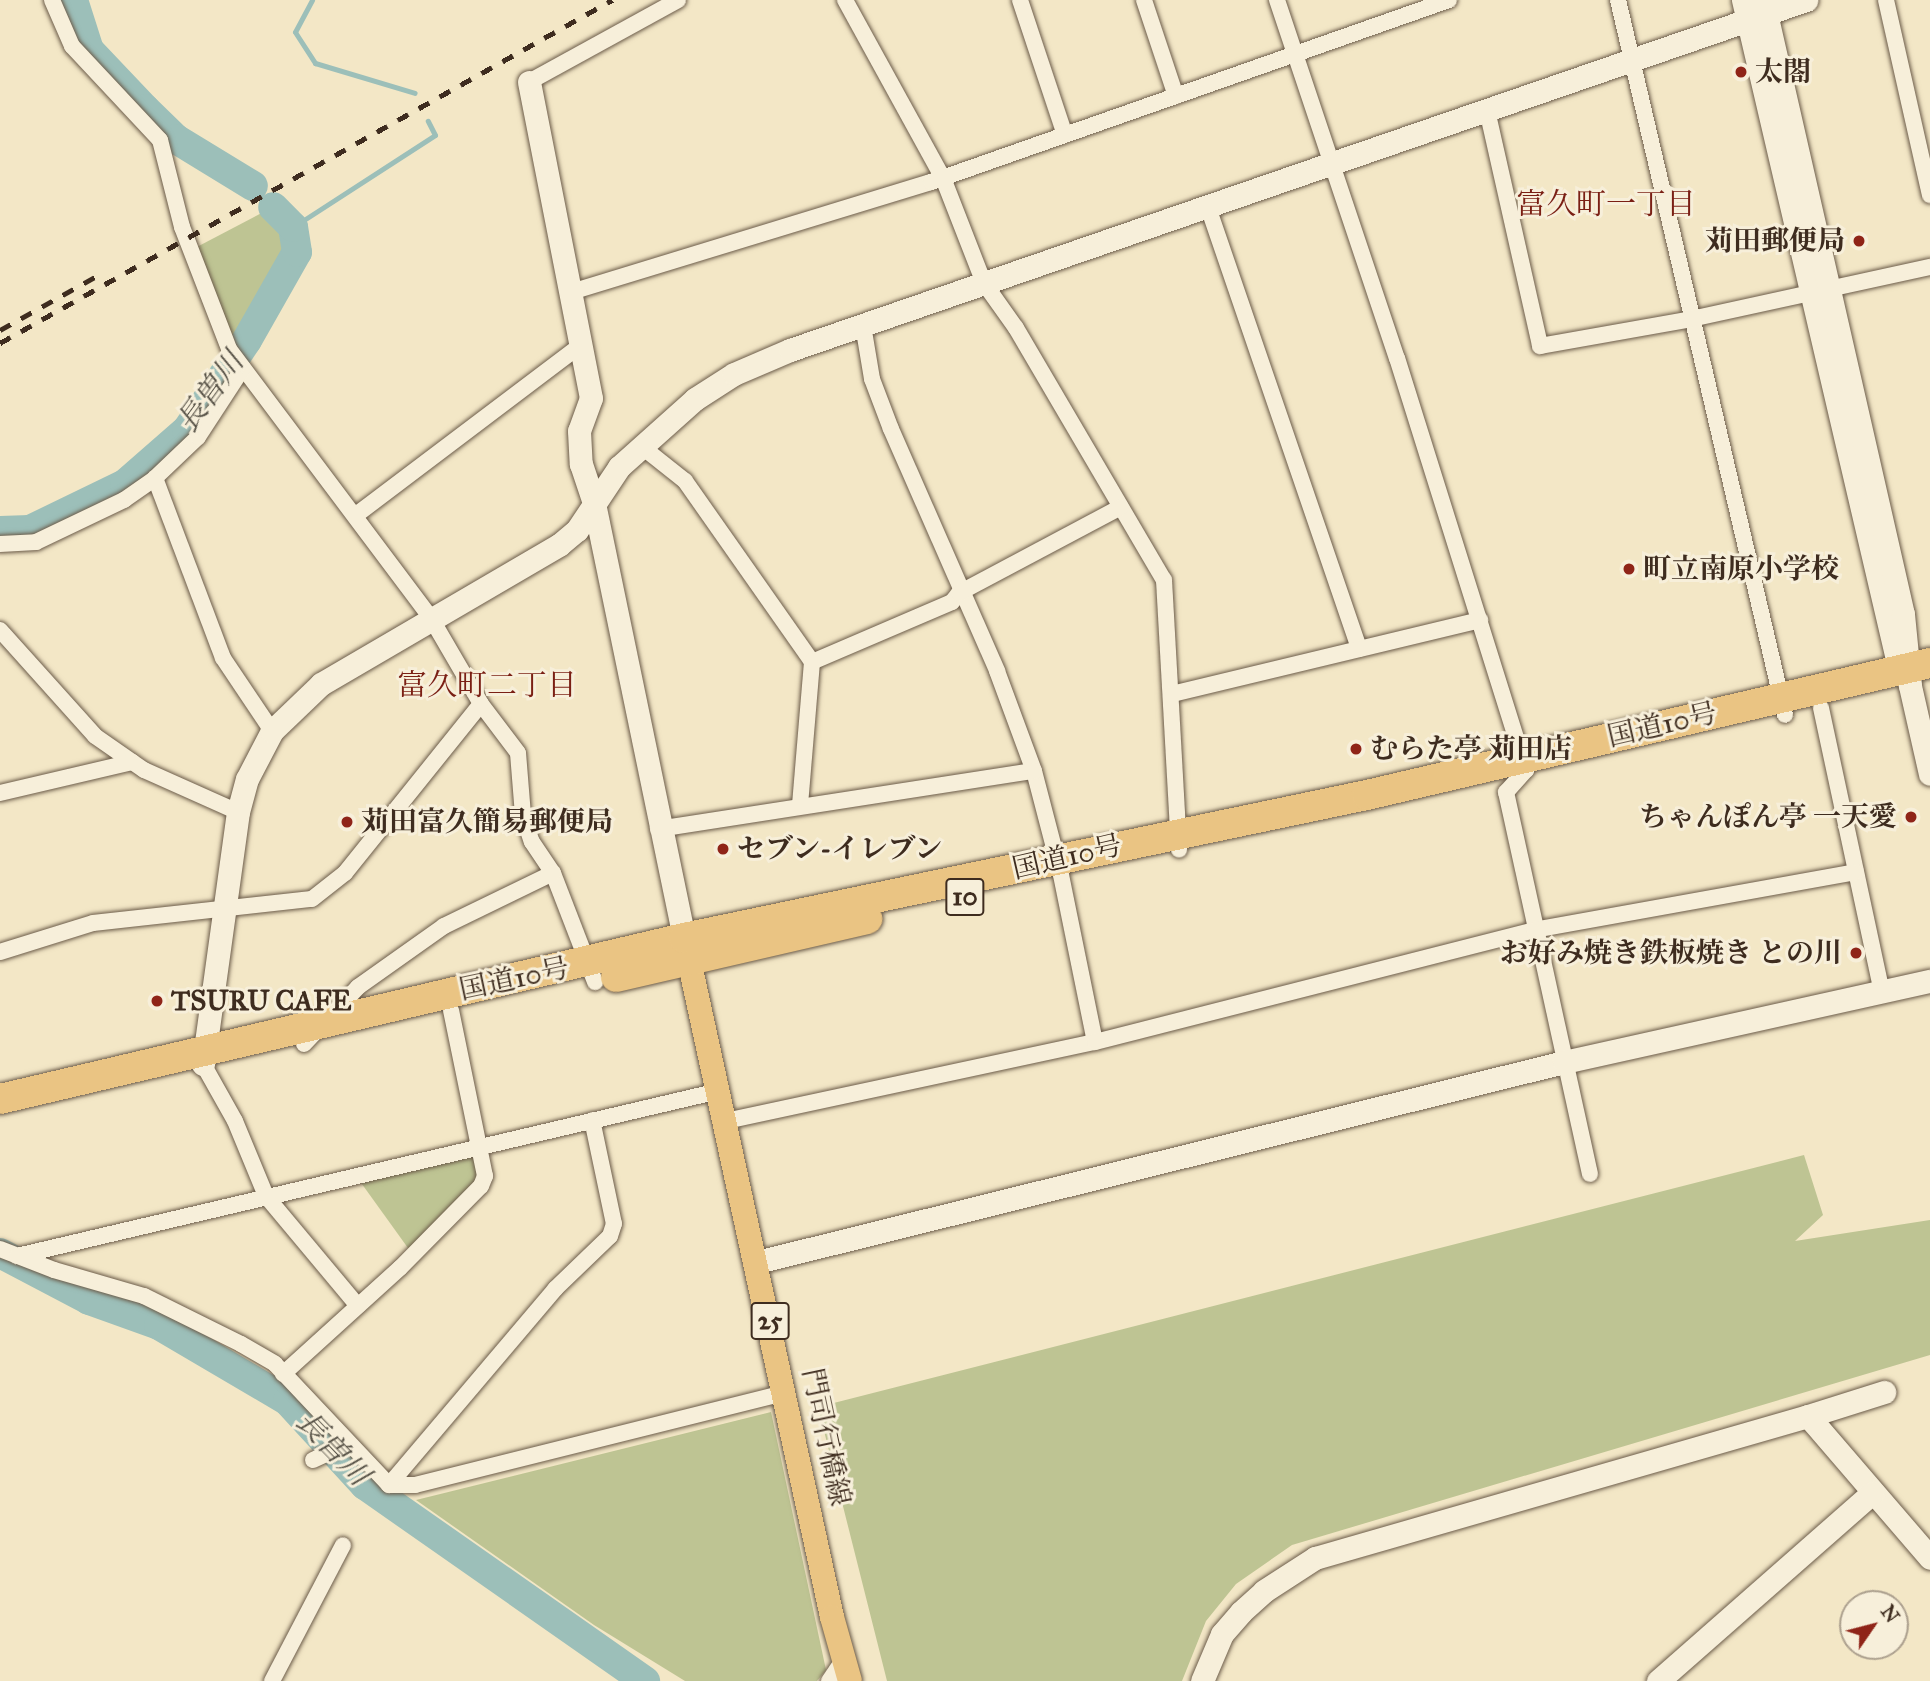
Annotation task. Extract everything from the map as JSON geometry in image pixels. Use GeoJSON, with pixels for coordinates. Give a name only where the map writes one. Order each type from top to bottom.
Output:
{"type":"FeatureCollection","features":[{"type":"Feature","properties":{"kind":"highway","name":"国道10号"},"geometry":{"type":"LineString","coordinates":[[1783,706],[1821,708],[1916,674]]}},
{"type":"Feature","properties":{"kind":"highway","name":"国道10号"},"geometry":{"type":"LineString","coordinates":[[0,1099],[202,1056],[451,1010],[686,949],[1059,868],[1367,794],[1524,763],[1916,674]]}},
{"type":"Feature","properties":{"kind":"highway","name":"国道10号"},"geometry":{"type":"LineString","coordinates":[[314,1034],[593,972]]}},
{"type":"Feature","properties":{"kind":"highway","name":"国道10号"},"geometry":{"type":"LineString","coordinates":[[0,1114],[202,1056]]}},
{"type":"Feature","properties":{"kind":"main road","name":"門司行橋線"},"geometry":{"type":"LineString","coordinates":[[686,949],[847,1671]]}},
{"type":"Feature","properties":{"kind":"street"},"geometry":{"type":"LineString","coordinates":[[52,0],[72,46],[160,140],[182,227],[229,349],[432,618],[481,704],[518,753],[523,815],[532,842],[553,873],[593,972]]}},
{"type":"Feature","properties":{"kind":"street"},"geometry":{"type":"LineString","coordinates":[[678,0],[529,82],[591,398],[579,431],[581,464],[594,503],[659,829],[686,949]]}},
{"type":"Feature","properties":{"kind":"street"},"geometry":{"type":"LineString","coordinates":[[845,0],[943,178],[984,283],[1016,328],[1164,580],[1178,840]]}},
{"type":"Feature","properties":{"kind":"street"},"geometry":{"type":"LineString","coordinates":[[1020,0],[1065,135]]}},
{"type":"Feature","properties":{"kind":"street"},"geometry":{"type":"LineString","coordinates":[[1144,0],[1176,96]]}},
{"type":"Feature","properties":{"kind":"street"},"geometry":{"type":"LineString","coordinates":[[1277,0],[1333,165],[1524,763],[1506,792],[1534,930],[1590,1174]]}},
{"type":"Feature","properties":{"kind":"street"},"geometry":{"type":"LineString","coordinates":[[571,292],[943,178],[1449,0]]}},
{"type":"Feature","properties":{"kind":"street"},"geometry":{"type":"LineString","coordinates":[[1618,0],[1783,706]]}},
{"type":"Feature","properties":{"kind":"street"},"geometry":{"type":"LineString","coordinates":[[358,1306],[265,1196],[235,1121],[206,1077],[202,1056],[238,812],[247,779],[272,731],[321,684],[559,545],[577,530],[594,503],[641,446],[695,399],[734,374],[863,325],[1632,61],[1755,9],[1806,0]]}},
{"type":"Feature","properties":{"kind":"street"},"geometry":{"type":"LineString","coordinates":[[1886,0],[1930,195]]}},
{"type":"Feature","properties":{"kind":"street"},"geometry":{"type":"LineString","coordinates":[[1755,9],[1820,291],[1916,674],[1930,774]]}},
{"type":"Feature","properties":{"kind":"street"},"geometry":{"type":"LineString","coordinates":[[1486,110],[1540,346],[1691,319],[1930,267]]}},
{"type":"Feature","properties":{"kind":"street"},"geometry":{"type":"LineString","coordinates":[[1208,207],[1359,649]]}},
{"type":"Feature","properties":{"kind":"street"},"geometry":{"type":"LineString","coordinates":[[863,325],[872,379],[959,593],[997,671],[1034,771],[1059,868],[1095,1042]]}},
{"type":"Feature","properties":{"kind":"street"},"geometry":{"type":"LineString","coordinates":[[356,515],[582,344]]}},
{"type":"Feature","properties":{"kind":"street"},"geometry":{"type":"LineString","coordinates":[[0,544],[36,542],[124,500],[155,478],[198,437],[242,366]]}},
{"type":"Feature","properties":{"kind":"street"},"geometry":{"type":"LineString","coordinates":[[641,446],[685,481],[812,662],[800,804]]}},
{"type":"Feature","properties":{"kind":"street"},"geometry":{"type":"LineString","coordinates":[[155,478],[223,657],[272,731]]}},
{"type":"Feature","properties":{"kind":"street"},"geometry":{"type":"LineString","coordinates":[[812,662],[952,602],[959,593],[1121,506]]}},
{"type":"Feature","properties":{"kind":"street"},"geometry":{"type":"LineString","coordinates":[[1172,694],[1480,620]]}},
{"type":"Feature","properties":{"kind":"street"},"geometry":{"type":"LineString","coordinates":[[0,630],[95,737],[132,762],[238,812]]}},
{"type":"Feature","properties":{"kind":"street"},"geometry":{"type":"LineString","coordinates":[[0,952],[93,923],[312,899],[328,889],[481,704]]}},
{"type":"Feature","properties":{"kind":"street"},"geometry":{"type":"LineString","coordinates":[[1821,708],[1882,992]]}},
{"type":"Feature","properties":{"kind":"street"},"geometry":{"type":"LineString","coordinates":[[0,793],[132,762]]}},
{"type":"Feature","properties":{"kind":"street"},"geometry":{"type":"LineString","coordinates":[[659,829],[800,804],[1034,771]]}},
{"type":"Feature","properties":{"kind":"street"},"geometry":{"type":"LineString","coordinates":[[726,1121],[1095,1042],[1534,930],[1856,872]]}},
{"type":"Feature","properties":{"kind":"street"},"geometry":{"type":"LineString","coordinates":[[314,1034],[358,987],[444,926],[553,873]]}},
{"type":"Feature","properties":{"kind":"street"},"geometry":{"type":"LineString","coordinates":[[757,1262],[1564,1062],[1930,981]]}},
{"type":"Feature","properties":{"kind":"street"},"geometry":{"type":"LineString","coordinates":[[283,1374],[358,1306],[481,1186],[485,1176],[451,1010]]}},
{"type":"Feature","properties":{"kind":"street"},"geometry":{"type":"LineString","coordinates":[[7,1253],[719,1091]]}},
{"type":"Feature","properties":{"kind":"street"},"geometry":{"type":"LineString","coordinates":[[389,1485],[555,1289],[610,1236],[614,1224],[592,1121]]}},
{"type":"Feature","properties":{"kind":"street"},"geometry":{"type":"LineString","coordinates":[[7,1253],[144,1296],[241,1344],[283,1374],[343,1446],[389,1485],[415,1485],[785,1393]]}},
{"type":"Feature","properties":{"kind":"street"},"geometry":{"type":"LineString","coordinates":[[1202,1681],[1222,1634],[1241,1612],[1264,1591],[1315,1558],[1884,1392]]}},
{"type":"Feature","properties":{"kind":"street"},"geometry":{"type":"LineString","coordinates":[[1808,1416],[1930,1558]]}},
{"type":"Feature","properties":{"kind":"street"},"geometry":{"type":"LineString","coordinates":[[313,1460],[343,1446]]}},
{"type":"Feature","properties":{"kind":"street"},"geometry":{"type":"LineString","coordinates":[[1658,1681],[1873,1492]]}},
{"type":"Feature","properties":{"kind":"street"},"geometry":{"type":"LineString","coordinates":[[272,1681],[343,1545]]}},
{"type":"Feature","properties":{"kind":"street"},"geometry":{"type":"LineString","coordinates":[[829,1681],[847,1671]]}},
{"type":"Feature","properties":{"kind":"green space"},"geometry":{"type":"Polygon","coordinates":[[[273,207],[293,227],[297,252],[236,358],[193,249],[273,207]]]}},
{"type":"Feature","properties":{"kind":"green space"},"geometry":{"type":"Polygon","coordinates":[[[477,1147],[485,1176],[413,1255],[354,1173],[477,1147]]]}},
{"type":"Feature","properties":{"kind":"green space"},"geometry":{"type":"Polygon","coordinates":[[[1804,1155],[1823,1215],[1795,1241],[1930,1220],[1930,1355],[1292,1545],[1236,1584],[1206,1621],[1182,1681],[887,1681],[818,1407],[1804,1155]]]}},
{"type":"Feature","properties":{"kind":"green space"},"geometry":{"type":"Polygon","coordinates":[[[771,1412],[826,1670],[817,1681],[685,1681],[594,1625],[416,1500],[771,1412]]]}},
{"type":"Feature","properties":{"kind":"waterway","name":"長曽川"},"geometry":{"type":"LineString","coordinates":[[73,0],[89,50],[145,109],[176,139],[253,186]]}},
{"type":"Feature","properties":{"kind":"waterway"},"geometry":{"type":"LineString","coordinates":[[312,0],[295,32],[315,63],[415,93]]}},
{"type":"Feature","properties":{"kind":"waterway"},"geometry":{"type":"LineString","coordinates":[[293,227],[435,135],[428,121]]}},
{"type":"Feature","properties":{"kind":"waterway","name":"長曽川"},"geometry":{"type":"LineString","coordinates":[[0,531],[30,530],[125,484],[187,430],[247,340],[297,252],[293,227],[273,207]]}},
{"type":"Feature","properties":{"kind":"waterway","name":"長曽川"},"geometry":{"type":"LineString","coordinates":[[0,1253],[89,1300],[159,1325],[288,1401],[365,1485],[645,1681]]}},
{"type":"Feature","properties":{"kind":"railway"},"geometry":{"type":"LineString","coordinates":[[0,343],[612,0]]}},
{"type":"Feature","properties":{"kind":"railway"},"geometry":{"type":"LineString","coordinates":[[0,330],[95,277]]}},
{"type":"Feature","properties":{"kind":"place","name":"太閤"},"geometry":{"type":"Point","coordinates":[1741,72]}},
{"type":"Feature","properties":{"kind":"place","name":"苅田郵便局"},"geometry":{"type":"Point","coordinates":[1859,241]}},
{"type":"Feature","properties":{"kind":"place","name":"町立南原小学校"},"geometry":{"type":"Point","coordinates":[1629,569]}},
{"type":"Feature","properties":{"kind":"place","name":"むらた亭 苅田店"},"geometry":{"type":"Point","coordinates":[1356,749]}},
{"type":"Feature","properties":{"kind":"place","name":"ちゃんぽん亭 一天愛"},"geometry":{"type":"Point","coordinates":[1911,817]}},
{"type":"Feature","properties":{"kind":"place","name":"苅田富久簡易郵便局"},"geometry":{"type":"Point","coordinates":[347,822]}},
{"type":"Feature","properties":{"kind":"place","name":"セブン-イレブン"},"geometry":{"type":"Point","coordinates":[723,849]}},
{"type":"Feature","properties":{"kind":"place","name":"お好み焼き鉄板焼き との川"},"geometry":{"type":"Point","coordinates":[1856,953]}},
{"type":"Feature","properties":{"kind":"place","name":"TSURU CAFE"},"geometry":{"type":"Point","coordinates":[157,1001]}},
{"type":"Feature","properties":{"kind":"district","name":"富久町一丁目"},"geometry":{"type":"Point","coordinates":[1606,204]}},
{"type":"Feature","properties":{"kind":"district","name":"富久町二丁目"},"geometry":{"type":"Point","coordinates":[487,685]}}]}
